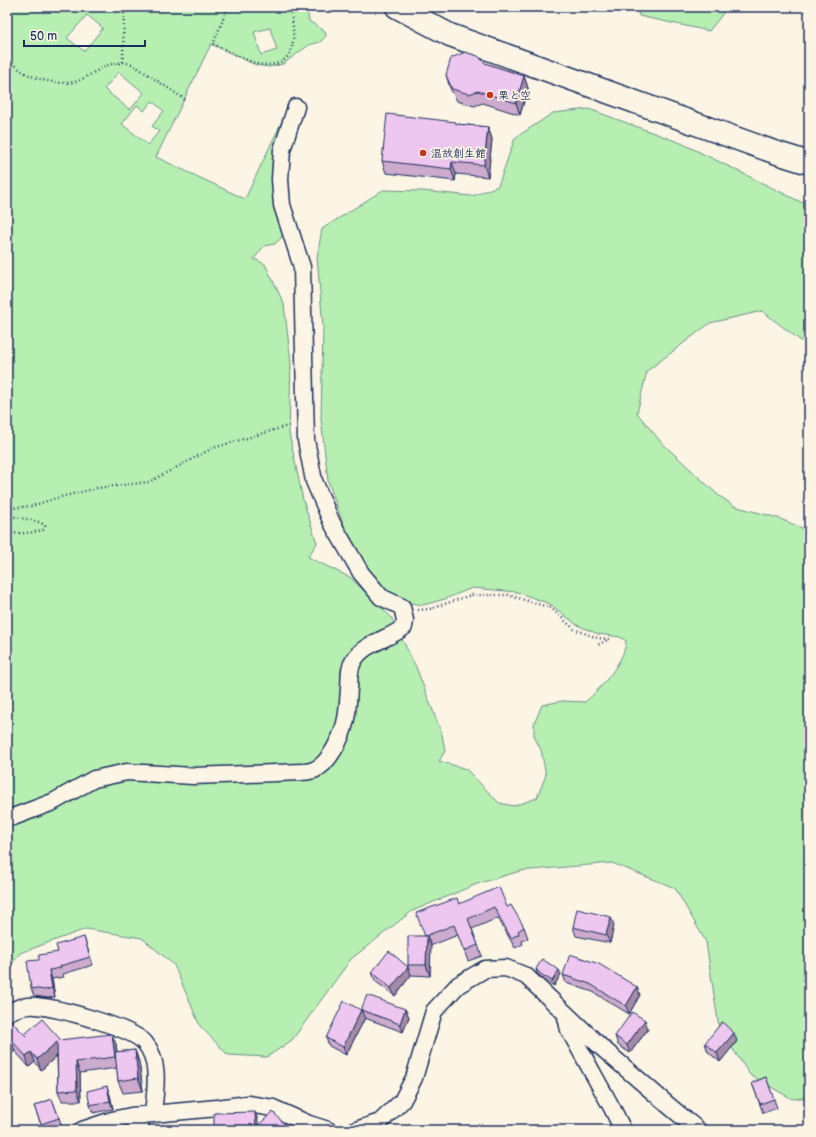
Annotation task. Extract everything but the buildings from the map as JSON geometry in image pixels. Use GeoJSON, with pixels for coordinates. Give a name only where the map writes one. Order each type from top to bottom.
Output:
{"type":"FeatureCollection","features":[{"type":"Feature","properties":{"kind":"street"},"geometry":{"type":"LineString","coordinates":[[397,7],[450,36],[774,152],[809,163]]}},
{"type":"Feature","properties":{"kind":"street"},"geometry":{"type":"LineString","coordinates":[[7,818],[53,802],[94,778],[127,772],[193,776],[302,772],[314,770],[323,764],[330,754],[339,740],[346,722],[349,668],[353,660],[359,651],[396,634],[404,627],[405,620],[402,607],[381,597],[361,573],[332,523],[314,481],[306,440],[302,267],[282,205],[280,179],[282,150],[296,107]]}},
{"type":"Feature","properties":{"kind":"street"},"geometry":{"type":"LineString","coordinates":[[356,1130],[380,1122],[402,1101],[414,1078],[434,1011],[458,985],[485,969],[506,968],[526,976],[607,1052],[698,1130]]}},
{"type":"Feature","properties":{"kind":"street"},"geometry":{"type":"LineString","coordinates":[[7,1013],[18,1007],[36,1006],[58,1010],[98,1020],[127,1032],[145,1043],[153,1059],[156,1079],[153,1114]]}},
{"type":"Feature","properties":{"kind":"street"},"geometry":{"type":"LineString","coordinates":[[564,1011],[569,1030],[623,1130]]}},
{"type":"Feature","properties":{"kind":"street"},"geometry":{"type":"LineString","coordinates":[[82,1130],[112,1120],[131,1116],[248,1104],[273,1108],[309,1124],[328,1130]]}},
{"type":"Feature","properties":{"kind":"street"},"geometry":{"type":"LineString","coordinates":[[131,1116],[142,1130]]}},
{"type":"Feature","properties":{"kind":"path"},"geometry":{"type":"LineString","coordinates":[[123,62],[124,7]]}},
{"type":"Feature","properties":{"kind":"path"},"geometry":{"type":"LineString","coordinates":[[228,7],[213,44],[256,64],[269,66],[282,62],[288,55],[293,44],[294,30],[290,7]]}},
{"type":"Feature","properties":{"kind":"path"},"geometry":{"type":"LineString","coordinates":[[7,57],[22,71],[39,78],[60,83],[78,81],[109,64],[123,62],[132,64],[186,100]]}},
{"type":"Feature","properties":{"kind":"path"},"geometry":{"type":"LineString","coordinates":[[7,510],[32,506],[97,488],[149,482],[213,448],[292,425]]}},
{"type":"Feature","properties":{"kind":"path"},"geometry":{"type":"LineString","coordinates":[[7,514],[12,517],[43,524],[45,526],[43,530],[18,534],[7,534]]}},
{"type":"Feature","properties":{"kind":"path"},"geometry":{"type":"LineString","coordinates":[[404,611],[430,609],[471,595],[508,595],[551,608],[574,629],[597,638],[609,639],[596,646]]}},
{"type":"Feature","properties":{"kind":"green space"},"geometry":{"type":"Polygon","coordinates":[[[7,7],[147,7],[148,9],[154,7],[251,7],[256,10],[261,10],[271,7],[307,7],[309,21],[325,31],[326,36],[320,42],[309,45],[283,64],[269,67],[256,65],[211,44],[156,157],[245,199],[283,119],[285,118],[285,229],[281,238],[275,244],[264,246],[254,259],[265,264],[284,304],[291,363],[289,433],[303,500],[317,543],[308,557],[351,578],[391,617],[416,667],[442,734],[445,751],[439,761],[466,769],[499,803],[514,806],[537,798],[546,775],[541,750],[534,736],[534,724],[542,705],[562,701],[585,702],[598,690],[611,674],[622,656],[626,641],[620,637],[598,634],[577,625],[550,604],[517,592],[472,588],[445,599],[423,605],[405,602],[385,591],[365,568],[349,540],[328,481],[321,419],[323,327],[317,257],[322,229],[383,190],[422,191],[472,196],[498,186],[515,138],[553,113],[589,109],[681,143],[809,206],[809,347],[762,311],[710,323],[647,371],[637,413],[661,442],[718,495],[734,506],[778,518],[809,531],[809,1097],[792,1099],[750,1075],[719,1028],[706,942],[675,888],[612,863],[520,871],[477,884],[412,911],[351,959],[292,1040],[267,1057],[228,1055],[200,1026],[174,965],[142,938],[86,929],[20,953],[7,971],[7,7]],[[87,15],[67,38],[84,51],[103,28],[87,15]],[[270,28],[254,32],[261,55],[277,50],[270,28]],[[119,72],[104,89],[130,110],[144,93],[119,72]],[[152,101],[144,111],[137,105],[122,124],[148,145],[159,131],[152,126],[164,111],[152,101]]]}},
{"type":"Feature","properties":{"kind":"green space"},"geometry":{"type":"Polygon","coordinates":[[[637,7],[728,7],[709,31],[639,16],[637,7]]]}},
{"type":"Feature","properties":{"kind":"place","name":"栗と空"},"geometry":{"type":"Point","coordinates":[490,95]}},
{"type":"Feature","properties":{"kind":"place","name":"温故創生館"},"geometry":{"type":"Point","coordinates":[423,153]}}]}
